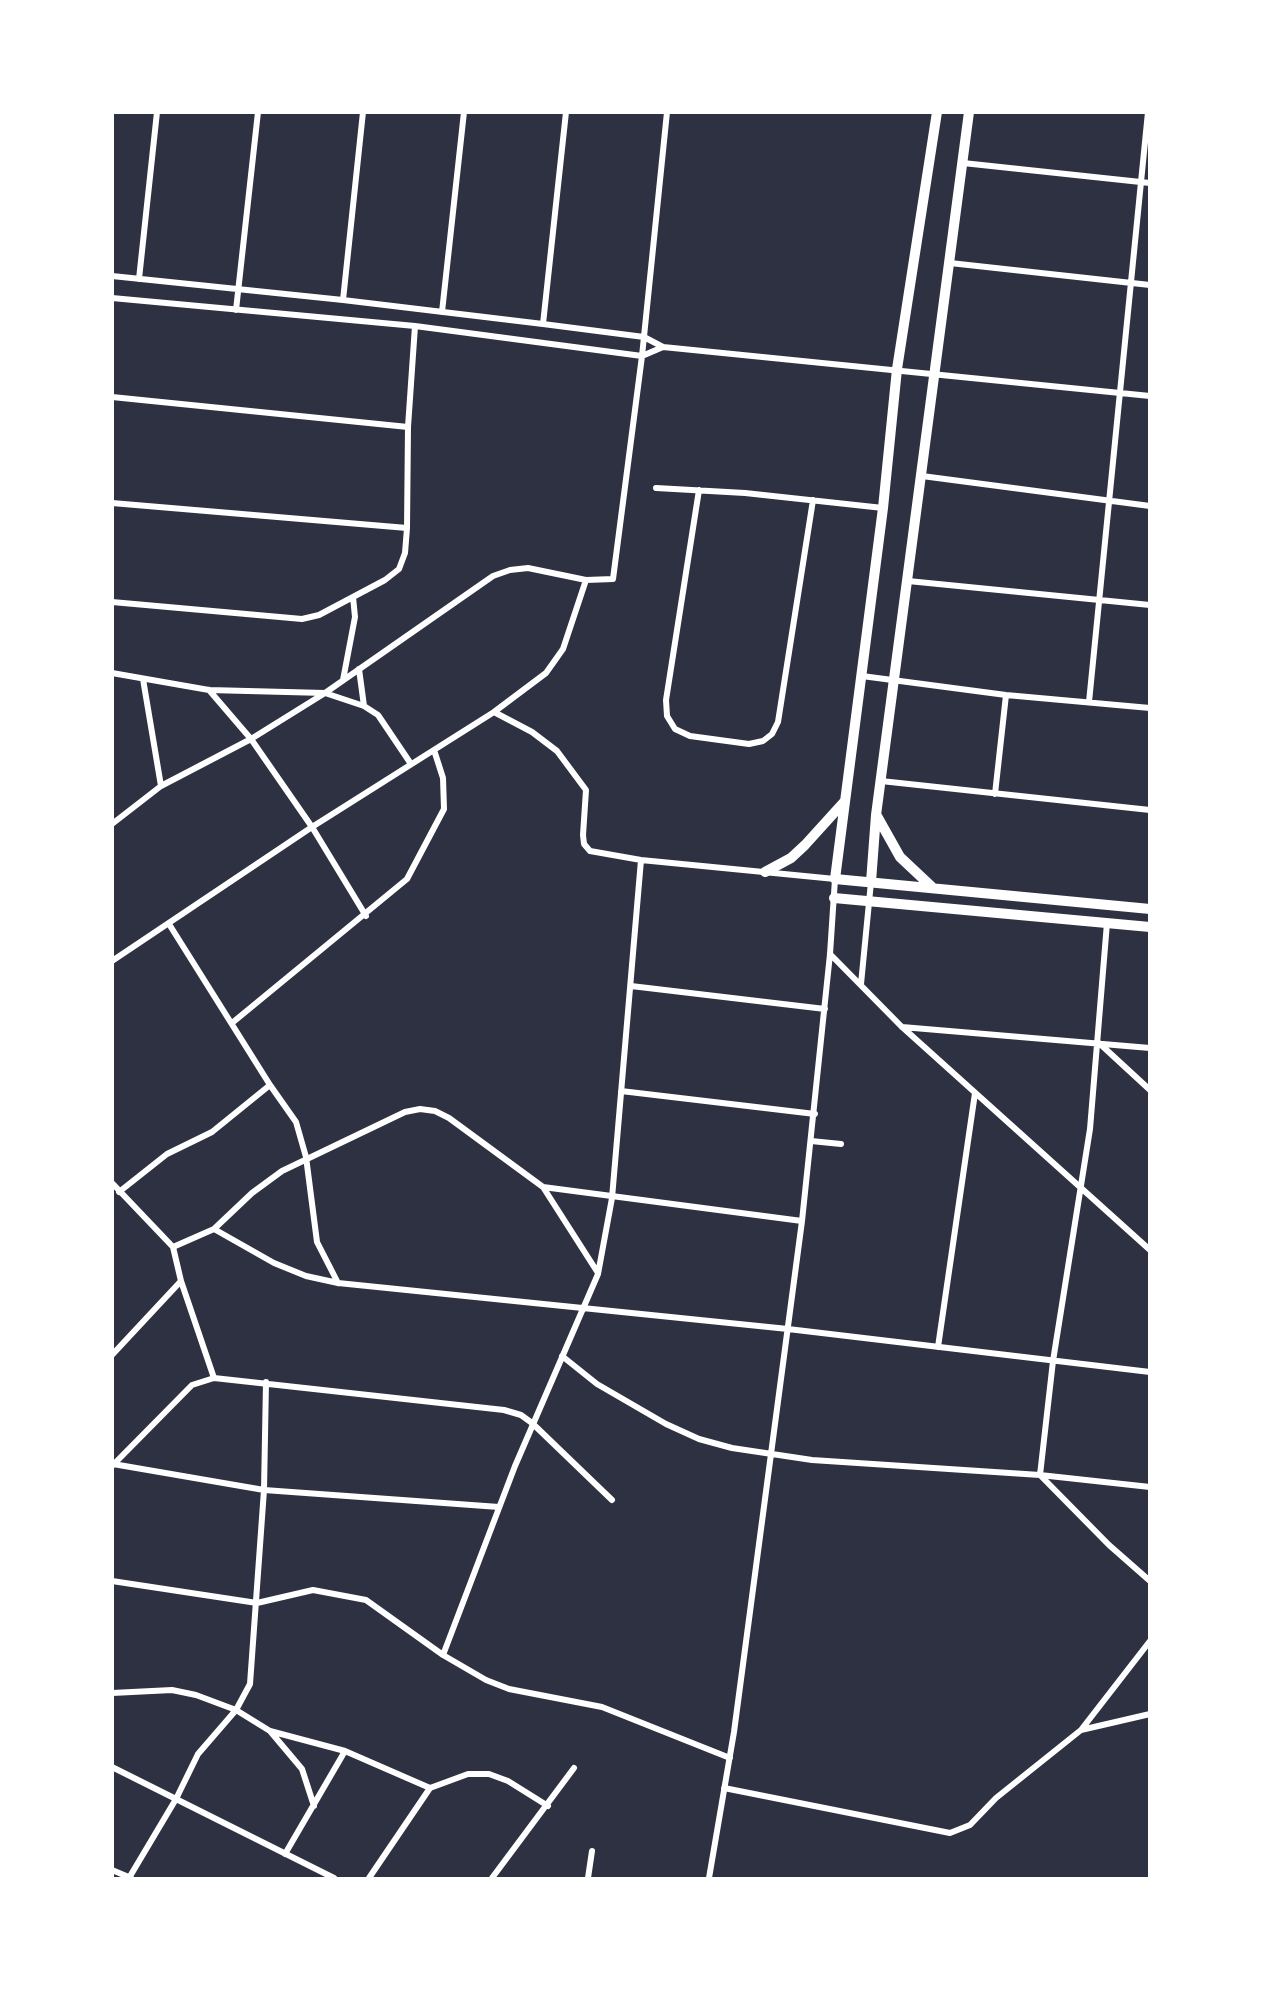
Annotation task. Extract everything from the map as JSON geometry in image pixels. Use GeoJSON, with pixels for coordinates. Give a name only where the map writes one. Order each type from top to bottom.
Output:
{"type":"FeatureCollection","features":[{"type":"Feature","properties":{"kind":"street"},"geometry":{"type":"LineString","coordinates":[[140,279],[156,112]]}},
{"type":"Feature","properties":{"kind":"street"},"geometry":{"type":"LineString","coordinates":[[237,310],[258,112]]}},
{"type":"Feature","properties":{"kind":"street"},"geometry":{"type":"LineString","coordinates":[[343,300],[363,112]]}},
{"type":"Feature","properties":{"kind":"street"},"geometry":{"type":"LineString","coordinates":[[442,312],[464,112]]}},
{"type":"Feature","properties":{"kind":"street"},"geometry":{"type":"LineString","coordinates":[[543,324],[566,112]]}},
{"type":"Feature","properties":{"kind":"street"},"geometry":{"type":"LineString","coordinates":[[112,824],[161,786],[251,739],[325,693],[493,576],[510,570],[528,568],[586,580],[613,579],[642,356],[666,112]]}},
{"type":"Feature","properties":{"kind":"street"},"geometry":{"type":"LineString","coordinates":[[709,1878],[730,1758],[802,1221],[815,1114],[835,879],[844,802],[884,508],[897,369],[937,112]]}},
{"type":"Feature","properties":{"kind":"street"},"geometry":{"type":"LineString","coordinates":[[861,984],[876,815],[969,112]]}},
{"type":"Feature","properties":{"kind":"street"},"geometry":{"type":"LineString","coordinates":[[1089,702],[1148,112]]}},
{"type":"Feature","properties":{"kind":"street"},"geometry":{"type":"LineString","coordinates":[[963,163],[1149,183]]}},
{"type":"Feature","properties":{"kind":"street"},"geometry":{"type":"LineString","coordinates":[[950,263],[1149,285]]}},
{"type":"Feature","properties":{"kind":"street"},"geometry":{"type":"LineString","coordinates":[[112,276],[543,324],[644,338],[663,347],[1149,396]]}},
{"type":"Feature","properties":{"kind":"street"},"geometry":{"type":"LineString","coordinates":[[112,298],[415,326],[642,356],[663,347]]}},
{"type":"Feature","properties":{"kind":"street"},"geometry":{"type":"LineString","coordinates":[[112,602],[302,619],[319,615],[385,580],[399,568],[405,553],[407,528],[408,427],[415,326]]}},
{"type":"Feature","properties":{"kind":"street"},"geometry":{"type":"LineString","coordinates":[[112,397],[408,427]]}},
{"type":"Feature","properties":{"kind":"street"},"geometry":{"type":"LineString","coordinates":[[922,476],[1149,506]]}},
{"type":"Feature","properties":{"kind":"street"},"geometry":{"type":"LineString","coordinates":[[656,488],[884,508]]}},
{"type":"Feature","properties":{"kind":"street"},"geometry":{"type":"LineString","coordinates":[[699,490],[666,700],[667,716],[675,729],[690,736],[749,744],[763,741],[772,734],[778,722],[813,500]]}},
{"type":"Feature","properties":{"kind":"street"},"geometry":{"type":"LineString","coordinates":[[112,504],[407,528]]}},
{"type":"Feature","properties":{"kind":"street"},"geometry":{"type":"LineString","coordinates":[[112,962],[312,827],[494,712],[556,662],[586,580]]}},
{"type":"Feature","properties":{"kind":"street"},"geometry":{"type":"LineString","coordinates":[[908,580],[1149,605]]}},
{"type":"Feature","properties":{"kind":"street"},"geometry":{"type":"LineString","coordinates":[[342,680],[355,617],[353,597]]}},
{"type":"Feature","properties":{"kind":"street"},"geometry":{"type":"LineString","coordinates":[[358,669],[364,706]]}},
{"type":"Feature","properties":{"kind":"street"},"geometry":{"type":"LineString","coordinates":[[112,673],[209,690],[325,693],[364,706],[378,715],[411,764]]}},
{"type":"Feature","properties":{"kind":"street"},"geometry":{"type":"LineString","coordinates":[[862,676],[1006,695],[1149,708]]}},
{"type":"Feature","properties":{"kind":"street"},"geometry":{"type":"LineString","coordinates":[[143,679],[161,786]]}},
{"type":"Feature","properties":{"kind":"street"},"geometry":{"type":"LineString","coordinates":[[209,690],[251,739],[312,827],[366,916]]}},
{"type":"Feature","properties":{"kind":"street"},"geometry":{"type":"LineString","coordinates":[[995,794],[1006,695]]}},
{"type":"Feature","properties":{"kind":"street"},"geometry":{"type":"LineString","coordinates":[[494,712],[532,732],[557,751],[586,790],[582,835],[584,844],[590,851],[641,860],[1149,909]]}},
{"type":"Feature","properties":{"kind":"street"},"geometry":{"type":"LineString","coordinates":[[232,1023],[366,916],[407,879],[444,809],[443,778],[434,750]]}},
{"type":"Feature","properties":{"kind":"street"},"geometry":{"type":"LineString","coordinates":[[881,781],[1149,810]]}},
{"type":"Feature","properties":{"kind":"street"},"geometry":{"type":"LineString","coordinates":[[765,872],[791,858],[806,845],[844,802]]}},
{"type":"Feature","properties":{"kind":"street"},"geometry":{"type":"LineString","coordinates":[[876,815],[900,857],[933,888]]}},
{"type":"Feature","properties":{"kind":"street"},"geometry":{"type":"LineString","coordinates":[[443,1655],[532,1423],[598,1274],[612,1198],[641,860]]}},
{"type":"Feature","properties":{"kind":"street"},"geometry":{"type":"LineString","coordinates":[[834,898],[1149,927]]}},
{"type":"Feature","properties":{"kind":"street"},"geometry":{"type":"LineString","coordinates":[[1041,1475],[1053,1361],[1090,1129],[1107,923]]}},
{"type":"Feature","properties":{"kind":"street"},"geometry":{"type":"LineString","coordinates":[[169,924],[270,1085],[296,1122],[306,1157],[317,1242],[338,1283]]}},
{"type":"Feature","properties":{"kind":"street"},"geometry":{"type":"LineString","coordinates":[[830,954],[901,1026],[1149,1250]]}},
{"type":"Feature","properties":{"kind":"street"},"geometry":{"type":"LineString","coordinates":[[631,986],[825,1009]]}},
{"type":"Feature","properties":{"kind":"street"},"geometry":{"type":"LineString","coordinates":[[901,1026],[1149,1048]]}},
{"type":"Feature","properties":{"kind":"street"},"geometry":{"type":"LineString","coordinates":[[1098,1043],[1149,1090]]}},
{"type":"Feature","properties":{"kind":"street"},"geometry":{"type":"LineString","coordinates":[[119,1192],[167,1154],[212,1132],[270,1085]]}},
{"type":"Feature","properties":{"kind":"street"},"geometry":{"type":"LineString","coordinates":[[621,1091],[815,1114]]}},
{"type":"Feature","properties":{"kind":"street"},"geometry":{"type":"LineString","coordinates":[[938,1347],[975,1093]]}},
{"type":"Feature","properties":{"kind":"street"},"geometry":{"type":"LineString","coordinates":[[173,1247],[214,1229],[252,1192],[306,1157],[405,1112],[420,1109],[435,1111],[449,1118],[543,1187],[598,1274]]}},
{"type":"Feature","properties":{"kind":"street"},"geometry":{"type":"LineString","coordinates":[[811,1141],[841,1144]]}},
{"type":"Feature","properties":{"kind":"street"},"geometry":{"type":"LineString","coordinates":[[112,1183],[173,1247],[181,1281],[214,1378]]}},
{"type":"Feature","properties":{"kind":"street"},"geometry":{"type":"LineString","coordinates":[[543,1187],[612,1198],[802,1221]]}},
{"type":"Feature","properties":{"kind":"street"},"geometry":{"type":"LineString","coordinates":[[214,1229],[274,1263],[306,1276],[338,1283],[788,1329],[1149,1372]]}},
{"type":"Feature","properties":{"kind":"street"},"geometry":{"type":"LineString","coordinates":[[112,1355],[181,1281]]}},
{"type":"Feature","properties":{"kind":"street"},"geometry":{"type":"LineString","coordinates":[[562,1356],[597,1384],[666,1424],[699,1439],[771,1455],[1041,1475],[1149,1487]]}},
{"type":"Feature","properties":{"kind":"street"},"geometry":{"type":"LineString","coordinates":[[113,1464],[192,1385],[214,1378],[504,1410],[532,1423],[612,1500]]}},
{"type":"Feature","properties":{"kind":"street"},"geometry":{"type":"LineString","coordinates":[[112,1870],[130,1878],[206,1742],[236,1710],[245,1695],[253,1672],[264,1490],[266,1382]]}},
{"type":"Feature","properties":{"kind":"street"},"geometry":{"type":"LineString","coordinates":[[113,1464],[264,1490],[499,1507]]}},
{"type":"Feature","properties":{"kind":"street"},"geometry":{"type":"LineString","coordinates":[[1041,1475],[1109,1545],[1149,1581]]}},
{"type":"Feature","properties":{"kind":"street"},"geometry":{"type":"LineString","coordinates":[[112,1581],[257,1603],[313,1590],[366,1600],[443,1655],[486,1680],[509,1689],[602,1707],[730,1758]]}},
{"type":"Feature","properties":{"kind":"street"},"geometry":{"type":"LineString","coordinates":[[724,1788],[950,1833],[970,1825],[996,1798],[1082,1730],[1149,1641]]}},
{"type":"Feature","properties":{"kind":"street"},"geometry":{"type":"LineString","coordinates":[[112,1693],[172,1690],[196,1695],[236,1710],[270,1731],[345,1751],[430,1788]]}},
{"type":"Feature","properties":{"kind":"street"},"geometry":{"type":"LineString","coordinates":[[1082,1730],[1149,1714]]}},
{"type":"Feature","properties":{"kind":"street"},"geometry":{"type":"LineString","coordinates":[[270,1731],[302,1769],[314,1806]]}},
{"type":"Feature","properties":{"kind":"street"},"geometry":{"type":"LineString","coordinates":[[285,1854],[345,1751]]}},
{"type":"Feature","properties":{"kind":"street"},"geometry":{"type":"LineString","coordinates":[[112,1767],[334,1878]]}},
{"type":"Feature","properties":{"kind":"street"},"geometry":{"type":"LineString","coordinates":[[492,1878],[548,1806],[574,1768]]}},
{"type":"Feature","properties":{"kind":"street"},"geometry":{"type":"LineString","coordinates":[[369,1878],[430,1788],[468,1774],[489,1774],[508,1781],[548,1806]]}},
{"type":"Feature","properties":{"kind":"street"},"geometry":{"type":"LineString","coordinates":[[588,1878],[592,1851]]}}]}
